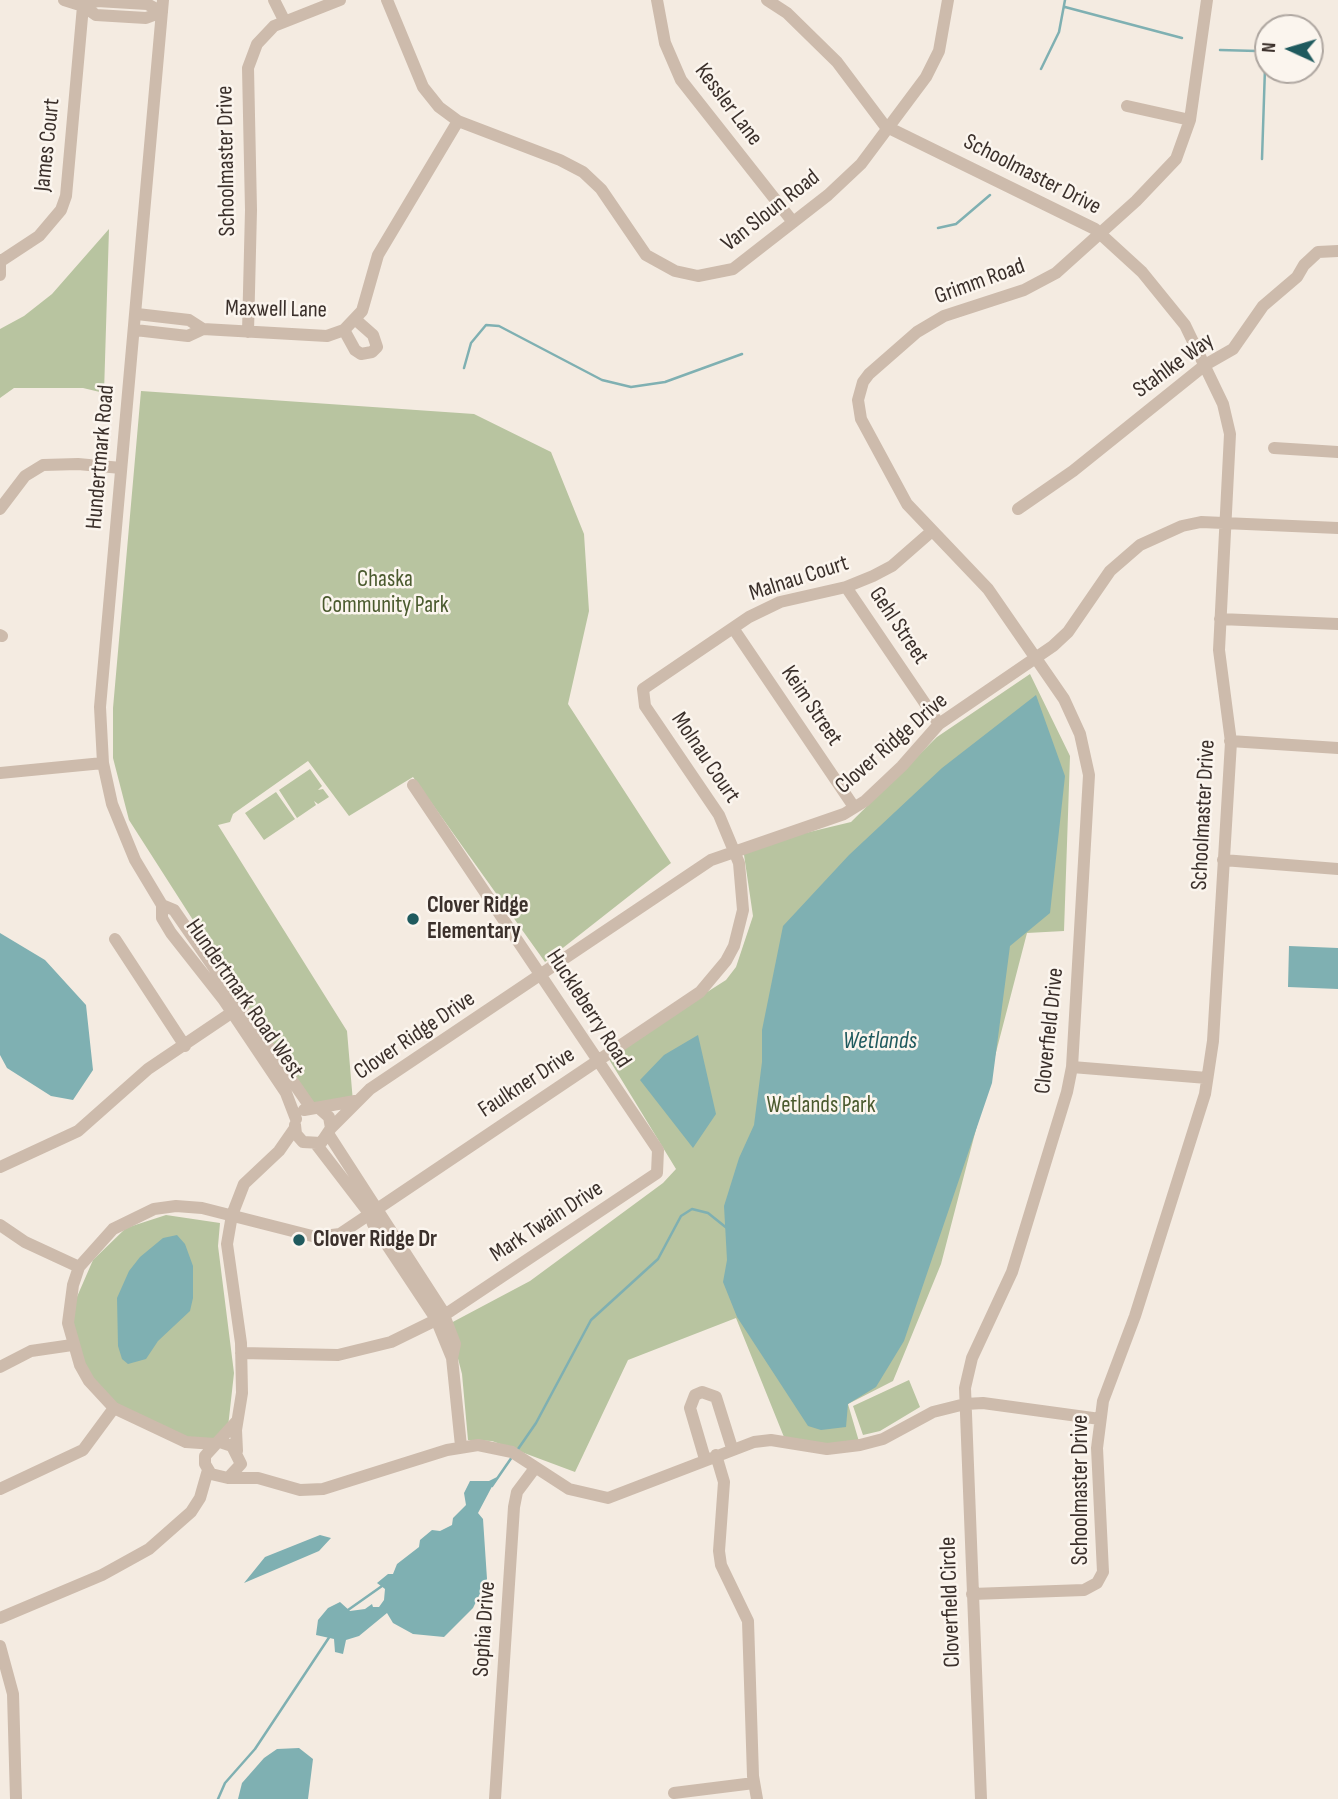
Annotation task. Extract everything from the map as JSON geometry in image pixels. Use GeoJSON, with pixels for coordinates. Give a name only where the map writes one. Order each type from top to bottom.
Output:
{"type":"FeatureCollection","features":[{"type":"Feature","properties":{"kind":"street"},"geometry":{"type":"LineString","coordinates":[[64,0],[83,6],[96,15],[146,18],[163,6]]}},
{"type":"Feature","properties":{"kind":"street"},"geometry":{"type":"LineString","coordinates":[[274,0],[284,20]]}},
{"type":"Feature","properties":{"kind":"street","name":"Schoolmaster Drive"},"geometry":{"type":"LineString","coordinates":[[248,332],[251,210],[246,81],[257,44],[284,20],[340,0]]}},
{"type":"Feature","properties":{"kind":"street","name":"Van Sloun Road"},"geometry":{"type":"LineString","coordinates":[[387,0],[423,87],[439,107],[458,121],[560,160],[583,172],[601,189],[646,255],[675,271],[698,276],[733,269],[846,180],[926,77],[939,51],[948,0]]}},
{"type":"Feature","properties":{"kind":"street","name":"Kessler Lane"},"geometry":{"type":"LineString","coordinates":[[657,0],[663,36],[681,80],[793,222]]}},
{"type":"Feature","properties":{"kind":"street","name":"Grimm Road"},"geometry":{"type":"LineString","coordinates":[[1035,659],[988,589],[932,531],[901,494],[861,419],[858,400],[863,382],[898,346],[930,323],[971,305],[1024,290],[1042,281],[1101,234],[1176,159],[1190,120],[1207,0]]}},
{"type":"Feature","properties":{"kind":"street","name":"Schoolmaster Drive"},"geometry":{"type":"LineString","coordinates":[[776,2],[837,62],[888,126],[1055,206],[1101,234],[1142,272],[1171,305],[1205,365],[1223,404],[1230,434],[1219,650],[1230,741],[1213,1041],[1205,1094],[1135,1315],[1108,1382],[1100,1419],[1097,1448],[1102,1572],[1097,1583],[1084,1590],[972,1594]]}},
{"type":"Feature","properties":{"kind":"street","name":"James Court"},"geometry":{"type":"LineString","coordinates":[[0,260],[39,236],[61,210],[66,196],[83,6]]}},
{"type":"Feature","properties":{"kind":"street","name":"Hundertmark Road"},"geometry":{"type":"LineString","coordinates":[[162,905],[122,833],[103,763],[100,707],[163,6]]}},
{"type":"Feature","properties":{"kind":"street"},"geometry":{"type":"LineString","coordinates":[[1127,106],[1190,120]]}},
{"type":"Feature","properties":{"kind":"street","name":"Maxwell Lane"},"geometry":{"type":"LineString","coordinates":[[135,330],[188,336],[204,329],[327,336],[344,330],[356,320],[368,300],[378,255],[458,121]]}},
{"type":"Feature","properties":{"kind":"street","name":"Stahlke Way"},"geometry":{"type":"LineString","coordinates":[[1018,509],[1073,471],[1205,365],[1233,349],[1263,306],[1297,277],[1304,265],[1318,252],[1338,251]]}},
{"type":"Feature","properties":{"kind":"street"},"geometry":{"type":"LineString","coordinates":[[0,260],[0,275]]}},
{"type":"Feature","properties":{"kind":"street"},"geometry":{"type":"LineString","coordinates":[[136,314],[189,320],[204,329]]}},
{"type":"Feature","properties":{"kind":"street"},"geometry":{"type":"LineString","coordinates":[[344,330],[355,350],[361,354],[372,352],[377,346],[373,335],[356,320]]}},
{"type":"Feature","properties":{"kind":"street"},"geometry":{"type":"LineString","coordinates":[[1273,448],[1338,452]]}},
{"type":"Feature","properties":{"kind":"street"},"geometry":{"type":"LineString","coordinates":[[0,509],[24,476],[43,465],[78,464],[121,468]]}},
{"type":"Feature","properties":{"kind":"street","name":"Clover Ridge Drive"},"geometry":{"type":"LineString","coordinates":[[330,1132],[358,1100],[711,860],[844,814],[854,807],[902,766],[939,724],[1035,659],[1068,632],[1110,572],[1140,545],[1182,526],[1226,523],[1338,528]]}},
{"type":"Feature","properties":{"kind":"street","name":"Malnau Court"},"geometry":{"type":"LineString","coordinates":[[638,687],[780,602],[846,587],[892,566],[932,531]]}},
{"type":"Feature","properties":{"kind":"street","name":"Gehl Street"},"geometry":{"type":"LineString","coordinates":[[846,587],[939,724]]}},
{"type":"Feature","properties":{"kind":"street"},"geometry":{"type":"LineString","coordinates":[[1220,619],[1338,624]]}},
{"type":"Feature","properties":{"kind":"street","name":"Keim Street"},"geometry":{"type":"LineString","coordinates":[[733,628],[854,807]]}},
{"type":"Feature","properties":{"kind":"street","name":"Cloverfield Drive"},"geometry":{"type":"LineString","coordinates":[[965,1404],[972,1358],[1012,1272],[1061,1116],[1072,1067],[1089,775],[1073,717],[1035,659]]}},
{"type":"Feature","properties":{"kind":"street","name":"Molnau Court"},"geometry":{"type":"LineString","coordinates":[[638,687],[645,706],[719,815],[735,851]]}},
{"type":"Feature","properties":{"kind":"street"},"geometry":{"type":"LineString","coordinates":[[1230,741],[1338,747]]}},
{"type":"Feature","properties":{"kind":"street"},"geometry":{"type":"LineString","coordinates":[[0,773],[103,763]]}},
{"type":"Feature","properties":{"kind":"street","name":"Huckleberry Road"},"geometry":{"type":"LineString","coordinates":[[413,785],[658,1150]]}},
{"type":"Feature","properties":{"kind":"street","name":"Faulkner Drive"},"geometry":{"type":"LineString","coordinates":[[232,1215],[324,1237],[341,1234],[700,992],[726,961],[734,946],[743,910],[741,874],[735,851]]}},
{"type":"Feature","properties":{"kind":"street"},"geometry":{"type":"LineString","coordinates":[[1223,860],[1338,869]]}},
{"type":"Feature","properties":{"kind":"street","name":"Hundertmark Road West"},"geometry":{"type":"LineString","coordinates":[[162,905],[174,910],[236,1010],[286,1093],[295,1123]]}},
{"type":"Feature","properties":{"kind":"street"},"geometry":{"type":"LineString","coordinates":[[115,939],[185,1046]]}},
{"type":"Feature","properties":{"kind":"street"},"geometry":{"type":"LineString","coordinates":[[0,1167],[78,1131],[135,1079],[236,1010]]}},
{"type":"Feature","properties":{"kind":"street","name":"Hundertmark Road West"},"geometry":{"type":"LineString","coordinates":[[236,1010],[316,1108]]}},
{"type":"Feature","properties":{"kind":"street"},"geometry":{"type":"LineString","coordinates":[[1072,1067],[1208,1078]]}},
{"type":"Feature","properties":{"kind":"street","name":"Clover Ridge Drive"},"geometry":{"type":"LineString","coordinates":[[316,1108],[358,1100]]}},
{"type":"Feature","properties":{"kind":"street"},"geometry":{"type":"LineString","coordinates":[[0,1618],[102,1575],[149,1549],[182,1523],[200,1498],[239,1470],[237,1418],[242,1393],[241,1353],[227,1263],[232,1215],[244,1184],[279,1151],[295,1123],[316,1108],[329,1117],[330,1132],[373,1211],[373,1224],[440,1317],[452,1358],[461,1447]]}},
{"type":"Feature","properties":{"kind":"street"},"geometry":{"type":"LineString","coordinates":[[295,1123],[299,1138],[312,1144],[373,1211]]}},
{"type":"Feature","properties":{"kind":"street"},"geometry":{"type":"LineString","coordinates":[[279,1151],[312,1144],[330,1132]]}},
{"type":"Feature","properties":{"kind":"street","name":"Mark Twain Drive"},"geometry":{"type":"LineString","coordinates":[[241,1353],[338,1355],[385,1345],[440,1317],[647,1181],[657,1173],[658,1150]]}},
{"type":"Feature","properties":{"kind":"street"},"geometry":{"type":"LineString","coordinates":[[232,1215],[202,1208],[154,1209],[113,1229],[79,1267],[69,1304],[72,1345],[89,1381],[114,1408],[186,1442],[218,1443],[238,1455],[258,1478]]}},
{"type":"Feature","properties":{"kind":"street"},"geometry":{"type":"LineString","coordinates":[[0,1225],[25,1242],[79,1267]]}},
{"type":"Feature","properties":{"kind":"street"},"geometry":{"type":"LineString","coordinates":[[0,1367],[31,1351],[72,1345]]}},
{"type":"Feature","properties":{"kind":"street"},"geometry":{"type":"LineString","coordinates":[[732,1448],[716,1397],[702,1392],[695,1395],[690,1408],[724,1482],[721,1565],[746,1609],[748,1620],[754,1783],[757,1799]]}},
{"type":"Feature","properties":{"kind":"street"},"geometry":{"type":"LineString","coordinates":[[186,1442],[206,1467],[225,1478],[258,1478],[289,1488],[323,1489],[461,1447],[486,1446],[512,1452],[569,1489],[608,1498],[622,1495],[732,1448],[771,1440],[827,1449],[860,1446],[883,1440],[933,1412],[965,1404],[983,1403],[1100,1419]]}},
{"type":"Feature","properties":{"kind":"street","name":"Cloverfield Circle"},"geometry":{"type":"LineString","coordinates":[[965,1404],[981,1799]]}},
{"type":"Feature","properties":{"kind":"street"},"geometry":{"type":"LineString","coordinates":[[0,1489],[77,1454],[114,1408]]}},
{"type":"Feature","properties":{"kind":"street"},"geometry":{"type":"LineString","coordinates":[[200,1498],[206,1467],[205,1456],[237,1418]]}},
{"type":"Feature","properties":{"kind":"street","name":"Sophia Drive"},"geometry":{"type":"LineString","coordinates":[[495,1799],[514,1507],[517,1492],[535,1468]]}},
{"type":"Feature","properties":{"kind":"street"},"geometry":{"type":"LineString","coordinates":[[0,1646],[13,1694],[16,1799]]}},
{"type":"Feature","properties":{"kind":"street"},"geometry":{"type":"LineString","coordinates":[[674,1793],[754,1783]]}},
{"type":"Feature","properties":{"kind":"green space"},"geometry":{"type":"Polygon","coordinates":[[[109,229],[104,393],[83,388],[14,388],[0,398],[0,329],[24,316],[52,294],[109,229]]]}},
{"type":"Feature","properties":{"kind":"green space","name":"Chaska Community Park"},"geometry":{"type":"Polygon","coordinates":[[[141,391],[474,414],[551,452],[584,534],[589,611],[568,704],[671,863],[545,962],[413,777],[349,816],[308,761],[233,814],[230,822],[218,825],[347,1031],[353,1102],[310,1103],[129,820],[113,758],[113,708],[141,391]]]}},
{"type":"Feature","properties":{"kind":"green space","name":"Wetlands"},"geometry":{"type":"Polygon","coordinates":[[[1030,674],[1070,756],[1064,931],[1027,933],[941,1264],[893,1381],[848,1404],[860,1445],[786,1442],[736,1318],[628,1360],[575,1472],[492,1441],[468,1440],[462,1374],[449,1324],[530,1281],[663,1183],[676,1169],[607,1056],[726,980],[736,967],[753,916],[743,848],[851,822],[937,737],[1030,674]]]}},
{"type":"Feature","properties":{"kind":"green space"},"geometry":{"type":"Polygon","coordinates":[[[310,769],[322,786],[318,790],[323,789],[329,797],[318,804],[314,801],[316,805],[297,818],[279,790],[310,769]]]}},
{"type":"Feature","properties":{"kind":"green space"},"geometry":{"type":"Polygon","coordinates":[[[276,792],[295,819],[264,840],[245,813],[276,792]]]}},
{"type":"Feature","properties":{"kind":"green space"},"geometry":{"type":"Polygon","coordinates":[[[166,1215],[220,1223],[218,1246],[234,1373],[228,1427],[217,1441],[197,1441],[120,1407],[90,1377],[74,1337],[73,1306],[93,1260],[126,1228],[166,1215]]]}},
{"type":"Feature","properties":{"kind":"green space"},"geometry":{"type":"Polygon","coordinates":[[[909,1380],[920,1407],[880,1431],[863,1435],[853,1406],[909,1380]]]}},
{"type":"Feature","properties":{"kind":"water","name":"Wetlands"},"geometry":{"type":"Polygon","coordinates":[[[1036,695],[1065,776],[1050,913],[1010,946],[992,1083],[904,1341],[876,1387],[848,1404],[846,1427],[821,1430],[808,1426],[737,1317],[723,1282],[727,1260],[724,1206],[739,1158],[754,1125],[762,1062],[762,1030],[783,926],[849,855],[942,768],[1036,695]]]}},
{"type":"Feature","properties":{"kind":"water"},"geometry":{"type":"Polygon","coordinates":[[[0,933],[45,960],[86,1005],[93,1070],[73,1100],[51,1096],[7,1068],[0,1055],[0,933]]]}},
{"type":"Feature","properties":{"kind":"water"},"geometry":{"type":"Polygon","coordinates":[[[1289,946],[1338,948],[1338,989],[1288,987],[1289,946]]]}},
{"type":"Feature","properties":{"kind":"water"},"geometry":{"type":"Polygon","coordinates":[[[698,1035],[716,1114],[693,1148],[640,1080],[664,1055],[698,1035]]]}},
{"type":"Feature","properties":{"kind":"water"},"geometry":{"type":"Polygon","coordinates":[[[177,1235],[185,1244],[193,1266],[193,1298],[190,1311],[158,1341],[146,1359],[128,1364],[122,1359],[118,1346],[117,1298],[129,1271],[140,1257],[163,1238],[177,1235]]]}},
{"type":"Feature","properties":{"kind":"water"},"geometry":{"type":"Polygon","coordinates":[[[497,1477],[478,1513],[483,1519],[487,1579],[473,1608],[444,1637],[413,1634],[393,1623],[387,1613],[359,1636],[346,1640],[343,1654],[335,1652],[334,1639],[316,1635],[318,1620],[328,1608],[340,1602],[350,1611],[365,1609],[372,1604],[373,1607],[379,1607],[384,1600],[385,1589],[377,1583],[388,1574],[393,1574],[397,1564],[419,1547],[420,1540],[432,1530],[440,1531],[452,1525],[453,1518],[466,1505],[464,1493],[470,1481],[489,1481],[497,1477]]]}},
{"type":"Feature","properties":{"kind":"water"},"geometry":{"type":"Polygon","coordinates":[[[320,1535],[331,1538],[319,1551],[244,1583],[265,1557],[320,1535]]]}},
{"type":"Feature","properties":{"kind":"water"},"geometry":{"type":"Polygon","coordinates":[[[299,1748],[313,1759],[308,1799],[238,1799],[242,1783],[264,1758],[277,1749],[299,1748]]]}},
{"type":"Feature","properties":{"kind":"waterway"},"geometry":{"type":"LineString","coordinates":[[1041,69],[1059,32],[1065,0]]}},
{"type":"Feature","properties":{"kind":"waterway"},"geometry":{"type":"LineString","coordinates":[[1065,7],[1182,38]]}},
{"type":"Feature","properties":{"kind":"waterway"},"geometry":{"type":"LineString","coordinates":[[1220,50],[1257,51],[1265,68],[1262,159]]}},
{"type":"Feature","properties":{"kind":"waterway"},"geometry":{"type":"LineString","coordinates":[[938,228],[956,224],[990,195]]}},
{"type":"Feature","properties":{"kind":"waterway"},"geometry":{"type":"LineString","coordinates":[[464,368],[471,343],[486,325],[499,326],[602,380],[631,387],[665,382],[742,354]]}},
{"type":"Feature","properties":{"kind":"waterway"},"geometry":{"type":"LineString","coordinates":[[516,1452],[536,1423],[591,1320],[658,1259],[681,1216],[692,1209],[708,1213],[728,1229]]}},
{"type":"Feature","properties":{"kind":"waterway"},"geometry":{"type":"LineString","coordinates":[[492,1486],[512,1457]]}},
{"type":"Feature","properties":{"kind":"waterway"},"geometry":{"type":"LineString","coordinates":[[348,1610],[382,1586]]}},
{"type":"Feature","properties":{"kind":"waterway"},"geometry":{"type":"LineString","coordinates":[[218,1799],[225,1783],[255,1749],[330,1636]]}},
{"type":"Feature","properties":{"kind":"place","name":"Clover Ridge Elementary"},"geometry":{"type":"Point","coordinates":[413,919]}},
{"type":"Feature","properties":{"kind":"place","name":"Clover Ridge Dr"},"geometry":{"type":"Point","coordinates":[299,1240]}},
{"type":"Feature","properties":{"kind":"park label","name":"Wetlands Park"},"geometry":{"type":"Point","coordinates":[821,1106]}}]}
